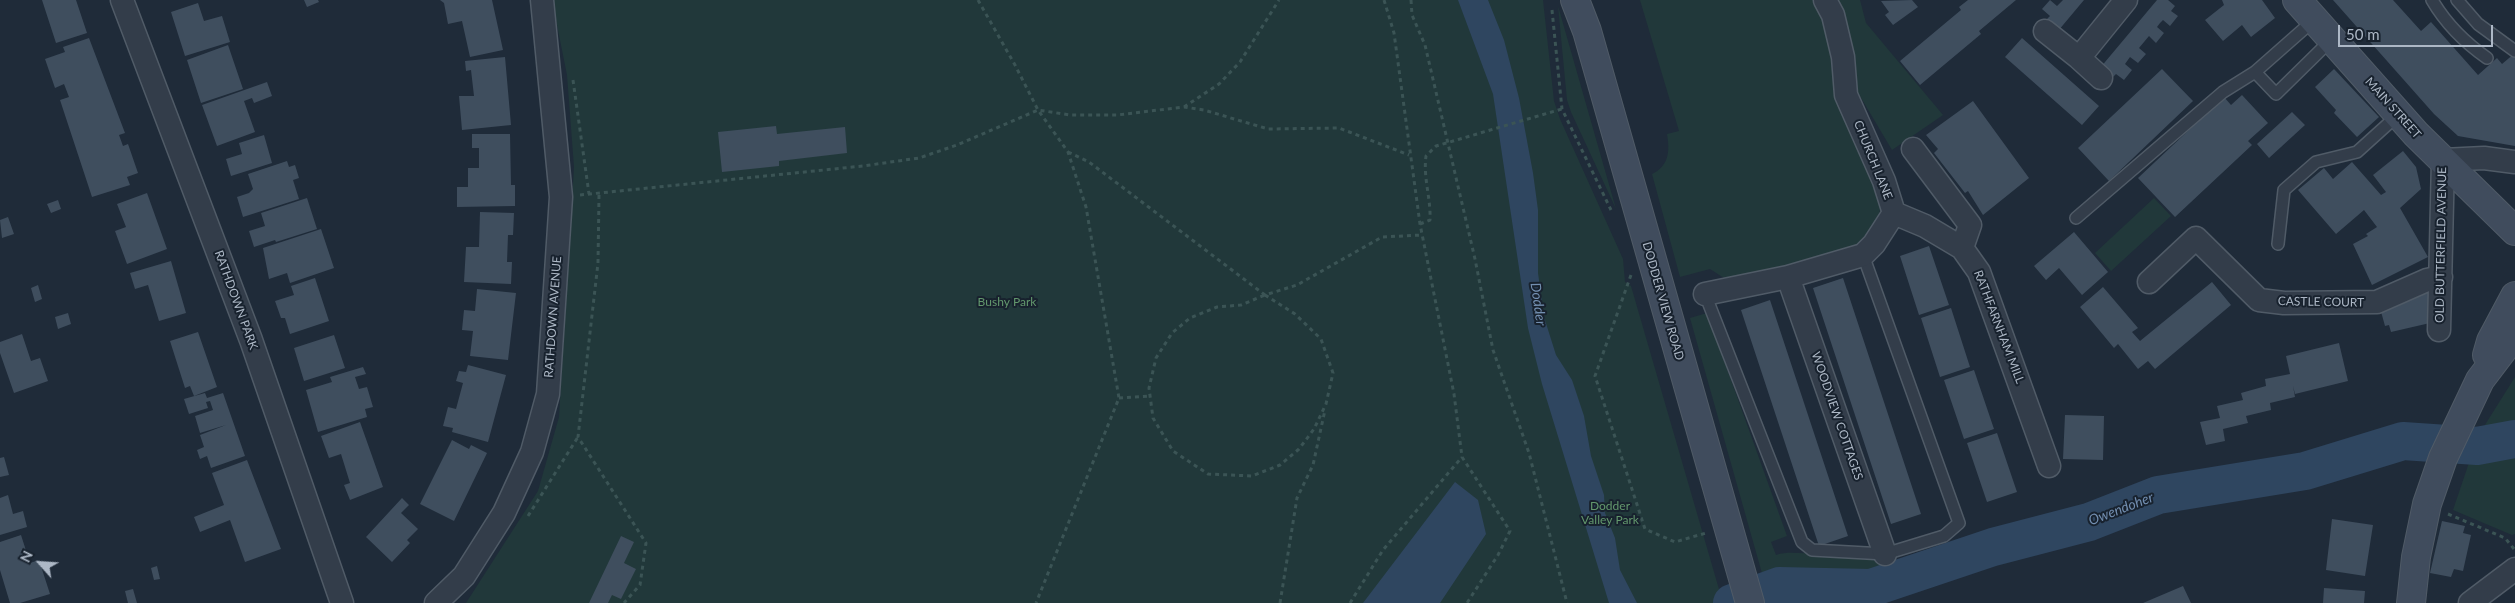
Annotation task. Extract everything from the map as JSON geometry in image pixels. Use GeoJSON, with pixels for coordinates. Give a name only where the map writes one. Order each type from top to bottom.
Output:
{"type":"FeatureCollection","features":[{"type":"Feature","properties":{"kind":"main road","name":"DODDER VIEW ROAD"},"geometry":{"type":"LineString","coordinates":[[1563,2],[1625,165],[1748,595]]}},
{"type":"Feature","properties":{"kind":"main road","name":"MAIN STREET"},"geometry":{"type":"LineString","coordinates":[[2305,10],[2398,115],[2515,232]]}},
{"type":"Feature","properties":{"kind":"main road"},"geometry":{"type":"LineString","coordinates":[[2411,603],[2416,557],[2425,513],[2447,448],[2480,380],[2491,340],[2515,296]]}},
{"type":"Feature","properties":{"kind":"main road"},"geometry":{"type":"LineString","coordinates":[[2480,380],[2515,334]]}},
{"type":"Feature","properties":{"kind":"street","name":"RATHDOWN PARK"},"geometry":{"type":"LineString","coordinates":[[122,0],[251,340],[342,603]]}},
{"type":"Feature","properties":{"kind":"street","name":"RATHDOWN AVENUE"},"geometry":{"type":"LineString","coordinates":[[436,603],[464,576],[504,513],[532,452],[548,394],[561,197],[542,0]]}},
{"type":"Feature","properties":{"kind":"street"},"geometry":{"type":"LineString","coordinates":[[2079,58],[2126,0]]}},
{"type":"Feature","properties":{"kind":"street","name":"CHURCH LANE"},"geometry":{"type":"LineString","coordinates":[[1830,5],[1842,57],[1846,95],[1884,181],[1894,213],[1874,244],[1863,255]]}},
{"type":"Feature","properties":{"kind":"street"},"geometry":{"type":"LineString","coordinates":[[2045,31],[2101,78]]}},
{"type":"Feature","properties":{"kind":"street"},"geometry":{"type":"LineString","coordinates":[[1894,213],[1925,226],[1962,248],[1970,225],[1913,149]]}},
{"type":"Feature","properties":{"kind":"street"},"geometry":{"type":"LineString","coordinates":[[2443,160],[2484,158],[2515,162]]}},
{"type":"Feature","properties":{"kind":"street","name":"OLD BUTTERFIELD AVENUE"},"geometry":{"type":"LineString","coordinates":[[2439,330],[2443,160]]}},
{"type":"Feature","properties":{"kind":"street","name":"CASTLE COURT"},"geometry":{"type":"LineString","coordinates":[[2149,282],[2196,238],[2259,300],[2284,303],[2377,302],[2427,280],[2441,278]]}},
{"type":"Feature","properties":{"kind":"street","name":"RATHFARNHAM MILL"},"geometry":{"type":"LineString","coordinates":[[1962,248],[1980,272],[2049,466]]}},
{"type":"Feature","properties":{"kind":"street"},"geometry":{"type":"LineString","coordinates":[[1705,294],[1788,277],[1863,255]]}},
{"type":"Feature","properties":{"kind":"street","name":"WOODVIEW COTTAGES"},"geometry":{"type":"LineString","coordinates":[[1788,277],[1885,554]]}},
{"type":"Feature","properties":{"kind":"street"},"geometry":{"type":"LineString","coordinates":[[2470,603],[2515,569]]}},
{"type":"Feature","properties":{"kind":"lane"},"geometry":{"type":"LineString","coordinates":[[2432,0],[2458,36],[2487,58]]}},
{"type":"Feature","properties":{"kind":"lane"},"geometry":{"type":"LineString","coordinates":[[2457,0],[2478,24],[2515,50]]}},
{"type":"Feature","properties":{"kind":"lane"},"geometry":{"type":"LineString","coordinates":[[2076,218],[2223,92],[2255,72],[2305,10]]}},
{"type":"Feature","properties":{"kind":"lane"},"geometry":{"type":"LineString","coordinates":[[2255,72],[2276,94],[2332,40]]}},
{"type":"Feature","properties":{"kind":"lane"},"geometry":{"type":"LineString","coordinates":[[2278,244],[2284,190],[2316,162],[2357,152],[2398,115]]}},
{"type":"Feature","properties":{"kind":"lane"},"geometry":{"type":"LineString","coordinates":[[1705,294],[1802,542],[1812,550],[1885,554],[1944,536],[1959,523],[1863,255]]}},
{"type":"Feature","properties":{"kind":"path"},"geometry":{"type":"LineString","coordinates":[[978,0],[1016,65],[1038,110],[1068,152],[1086,207],[1119,398],[1036,603]]}},
{"type":"Feature","properties":{"kind":"path"},"geometry":{"type":"LineString","coordinates":[[1184,107],[1218,84],[1240,62],[1279,0]]}},
{"type":"Feature","properties":{"kind":"path"},"geometry":{"type":"LineString","coordinates":[[1384,0],[1394,33],[1409,155],[1420,224],[1454,394],[1462,457],[1510,531],[1498,555],[1467,603]]}},
{"type":"Feature","properties":{"kind":"path"},"geometry":{"type":"LineString","coordinates":[[1410,0],[1412,15],[1425,45],[1493,350],[1529,453],[1567,603]]}},
{"type":"Feature","properties":{"kind":"path"},"geometry":{"type":"LineString","coordinates":[[1563,2],[1562,109],[1615,217]]}},
{"type":"Feature","properties":{"kind":"path"},"geometry":{"type":"LineString","coordinates":[[573,78],[589,194]]}},
{"type":"Feature","properties":{"kind":"path"},"geometry":{"type":"LineString","coordinates":[[561,197],[589,194],[599,195],[863,166],[919,158],[957,145],[1038,110],[1070,115],[1117,115],[1184,107],[1204,110],[1268,129],[1339,128],[1409,155]]}},
{"type":"Feature","properties":{"kind":"path"},"geometry":{"type":"LineString","coordinates":[[1420,224],[1430,220],[1424,168],[1426,156],[1436,146],[1562,109]]}},
{"type":"Feature","properties":{"kind":"path"},"geometry":{"type":"LineString","coordinates":[[1068,152],[1089,162],[1265,295],[1295,314],[1320,339],[1333,373],[1313,466],[1297,498],[1280,603]]}},
{"type":"Feature","properties":{"kind":"path"},"geometry":{"type":"LineString","coordinates":[[599,195],[598,263],[578,437],[646,543],[640,585],[624,603]]}},
{"type":"Feature","properties":{"kind":"path"},"geometry":{"type":"LineString","coordinates":[[1326,404],[1314,429],[1299,449],[1280,465],[1252,476],[1208,474],[1173,451],[1153,418],[1149,388],[1156,358],[1172,333],[1190,318],[1218,307],[1240,305],[1297,285],[1382,237],[1422,236]]}},
{"type":"Feature","properties":{"kind":"path"},"geometry":{"type":"LineString","coordinates":[[1632,272],[1595,376],[1645,529],[1675,542],[1708,532]]}},
{"type":"Feature","properties":{"kind":"path"},"geometry":{"type":"LineString","coordinates":[[1119,398],[1150,396]]}},
{"type":"Feature","properties":{"kind":"path"},"geometry":{"type":"LineString","coordinates":[[1350,603],[1383,550],[1462,457]]}},
{"type":"Feature","properties":{"kind":"path"},"geometry":{"type":"LineString","coordinates":[[2441,511],[2505,538],[2514,550]]}},
{"type":"Feature","properties":{"kind":"green space","name":"Bushy Park"},"geometry":{"type":"Polygon","coordinates":[[[552,0],[1543,0],[1554,101],[1560,119],[1623,259],[1625,282],[1631,286],[1723,603],[466,603],[538,491],[559,417],[574,167],[567,75],[552,0]]]}},
{"type":"Feature","properties":{"kind":"green space"},"geometry":{"type":"Polygon","coordinates":[[[1640,0],[1817,0],[1882,196],[1879,216],[1858,248],[1813,262],[1724,278],[1710,269],[1680,277],[1652,174],[1662,167],[1667,157],[1667,134],[1679,131],[1640,0]]]}},
{"type":"Feature","properties":{"kind":"green space"},"geometry":{"type":"Polygon","coordinates":[[[1830,0],[1860,0],[1866,23],[1943,115],[1892,150],[1854,86],[1830,0]]]}},
{"type":"Feature","properties":{"kind":"green space"},"geometry":{"type":"Polygon","coordinates":[[[1558,6],[1616,209],[1567,100],[1558,6]]]}},
{"type":"Feature","properties":{"kind":"green space"},"geometry":{"type":"Polygon","coordinates":[[[2154,198],[2171,216],[2111,271],[2095,253],[2154,198]]]}},
{"type":"Feature","properties":{"kind":"green space"},"geometry":{"type":"Polygon","coordinates":[[[1707,313],[1787,536],[1771,542],[1776,555],[1811,553],[1886,561],[1870,585],[1804,578],[1778,580],[1765,584],[1690,318],[1707,313]]]}},
{"type":"Feature","properties":{"kind":"green space"},"geometry":{"type":"Polygon","coordinates":[[[2515,377],[2515,534],[2512,535],[2453,510],[2478,436],[2515,377]]]}},
{"type":"Feature","properties":{"kind":"water","name":"Dodder"},"geometry":{"type":"Polygon","coordinates":[[[1458,0],[1488,0],[1504,40],[1519,98],[1533,173],[1538,210],[1538,273],[1544,317],[1556,355],[1572,380],[1584,416],[1591,456],[1604,495],[1605,513],[1615,538],[1620,570],[1637,603],[1609,603],[1542,384],[1528,328],[1493,94],[1458,0]]]}},
{"type":"Feature","properties":{"kind":"water"},"geometry":{"type":"Polygon","coordinates":[[[1455,482],[1478,500],[1486,534],[1440,603],[1363,603],[1455,482]]]}},
{"type":"Feature","properties":{"kind":"building"},"geometry":{"type":"Polygon","coordinates":[[[42,0],[76,0],[87,33],[56,43],[42,0]]]}},
{"type":"Feature","properties":{"kind":"building"},"geometry":{"type":"Polygon","coordinates":[[[304,0],[318,0],[319,2],[307,7],[304,0]]]}},
{"type":"Feature","properties":{"kind":"building"},"geometry":{"type":"Polygon","coordinates":[[[440,0],[492,0],[503,50],[470,57],[462,21],[448,24],[444,3],[440,0]]]}},
{"type":"Feature","properties":{"kind":"building"},"geometry":{"type":"Polygon","coordinates":[[[1912,0],[1918,7],[1893,25],[1885,15],[1889,12],[1881,1],[1912,0]]]}},
{"type":"Feature","properties":{"kind":"building"},"geometry":{"type":"Polygon","coordinates":[[[1968,0],[2016,0],[1979,31],[1981,34],[1920,85],[1900,61],[1961,10],[1959,7],[1968,0]]]}},
{"type":"Feature","properties":{"kind":"building"},"geometry":{"type":"Polygon","coordinates":[[[2050,0],[2057,6],[2063,0],[2084,0],[2058,31],[2046,20],[2050,16],[2042,9],[2050,0]]]}},
{"type":"Feature","properties":{"kind":"building"},"geometry":{"type":"Polygon","coordinates":[[[2157,0],[2168,0],[2175,6],[2171,11],[2178,16],[2170,26],[2163,20],[2160,23],[2157,27],[2164,33],[2156,43],[2149,36],[2139,48],[2146,54],[2138,63],[2130,57],[2125,64],[2132,70],[2124,80],[2116,74],[2112,78],[2100,68],[2157,0]]]}},
{"type":"Feature","properties":{"kind":"building"},"geometry":{"type":"Polygon","coordinates":[[[2222,0],[2262,0],[2275,18],[2251,37],[2242,25],[2223,41],[2205,20],[2224,5],[2222,0]]]}},
{"type":"Feature","properties":{"kind":"building"},"geometry":{"type":"Polygon","coordinates":[[[2333,0],[2393,0],[2421,31],[2431,22],[2478,75],[2497,58],[2502,64],[2515,53],[2515,146],[2458,136],[2434,114],[2333,0]]]}},
{"type":"Feature","properties":{"kind":"building"},"geometry":{"type":"Polygon","coordinates":[[[198,3],[204,21],[222,16],[230,42],[185,56],[171,12],[198,3]]]}},
{"type":"Feature","properties":{"kind":"building"},"geometry":{"type":"Polygon","coordinates":[[[89,38],[125,133],[119,135],[123,146],[128,144],[138,173],[127,177],[130,185],[92,197],[60,100],[69,97],[64,84],[55,88],[45,59],[65,52],[63,47],[89,38]]]}},
{"type":"Feature","properties":{"kind":"building"},"geometry":{"type":"Polygon","coordinates":[[[2022,38],[2099,106],[2082,125],[2005,57],[2022,38]]]}},
{"type":"Feature","properties":{"kind":"building"},"geometry":{"type":"Polygon","coordinates":[[[228,45],[243,89],[201,103],[187,60],[228,45]]]}},
{"type":"Feature","properties":{"kind":"building"},"geometry":{"type":"Polygon","coordinates":[[[505,57],[511,125],[462,130],[459,96],[474,96],[471,70],[466,71],[465,61],[505,57]]]}},
{"type":"Feature","properties":{"kind":"building"},"geometry":{"type":"Polygon","coordinates":[[[2162,69],[2193,101],[2109,181],[2078,148],[2162,69]]]}},
{"type":"Feature","properties":{"kind":"building"},"geometry":{"type":"Polygon","coordinates":[[[2334,69],[2379,117],[2357,137],[2334,113],[2336,110],[2315,87],[2334,69]]]}},
{"type":"Feature","properties":{"kind":"building"},"geometry":{"type":"Polygon","coordinates":[[[267,82],[272,96],[254,103],[252,98],[244,101],[255,132],[217,146],[202,105],[267,82]]]}},
{"type":"Feature","properties":{"kind":"building"},"geometry":{"type":"Polygon","coordinates":[[[2242,95],[2268,123],[2248,141],[2252,145],[2175,217],[2138,178],[2224,97],[2231,105],[2242,95]]]}},
{"type":"Feature","properties":{"kind":"building"},"geometry":{"type":"Polygon","coordinates":[[[1973,101],[2029,178],[1983,215],[1968,191],[1965,193],[1934,153],[1938,149],[1926,135],[1973,101]]]}},
{"type":"Feature","properties":{"kind":"building"},"geometry":{"type":"Polygon","coordinates":[[[2292,112],[2305,125],[2269,158],[2257,144],[2292,112]]]}},
{"type":"Feature","properties":{"kind":"building"},"geometry":{"type":"Polygon","coordinates":[[[776,126],[777,134],[845,127],[847,153],[779,161],[779,166],[722,172],[718,132],[776,126]]]}},
{"type":"Feature","properties":{"kind":"building"},"geometry":{"type":"Polygon","coordinates":[[[472,134],[510,134],[511,185],[515,185],[515,206],[457,207],[457,187],[468,187],[468,168],[479,168],[479,148],[472,148],[472,134]]]}},
{"type":"Feature","properties":{"kind":"building"},"geometry":{"type":"Polygon","coordinates":[[[264,135],[272,163],[231,176],[226,159],[242,154],[239,143],[264,135]]]}},
{"type":"Feature","properties":{"kind":"building"},"geometry":{"type":"Polygon","coordinates":[[[2403,151],[2416,167],[2421,189],[2400,208],[2428,257],[2372,285],[2353,244],[2368,236],[2366,234],[2377,227],[2364,210],[2336,234],[2298,190],[2324,168],[2333,179],[2352,162],[2381,195],[2386,192],[2373,175],[2403,151]]]}},
{"type":"Feature","properties":{"kind":"building"},"geometry":{"type":"Polygon","coordinates":[[[287,161],[289,167],[295,165],[299,178],[293,180],[299,199],[243,217],[237,197],[249,193],[253,189],[248,174],[287,161]]]}},
{"type":"Feature","properties":{"kind":"building"},"geometry":{"type":"Polygon","coordinates":[[[147,193],[167,249],[127,264],[115,231],[126,227],[117,204],[147,193]]]}},
{"type":"Feature","properties":{"kind":"building"},"geometry":{"type":"Polygon","coordinates":[[[307,198],[317,229],[254,247],[249,231],[265,226],[261,213],[307,198]]]}},
{"type":"Feature","properties":{"kind":"building"},"geometry":{"type":"Polygon","coordinates":[[[58,200],[61,209],[51,213],[47,204],[58,200]]]}},
{"type":"Feature","properties":{"kind":"building"},"geometry":{"type":"Polygon","coordinates":[[[480,212],[514,213],[513,235],[508,235],[507,262],[512,262],[511,284],[464,282],[466,247],[479,247],[480,212]]]}},
{"type":"Feature","properties":{"kind":"building"},"geometry":{"type":"Polygon","coordinates":[[[8,217],[14,234],[2,238],[0,220],[8,217]]]}},
{"type":"Feature","properties":{"kind":"building"},"geometry":{"type":"Polygon","coordinates":[[[321,229],[334,268],[290,283],[287,273],[269,279],[263,248],[321,229]]]}},
{"type":"Feature","properties":{"kind":"building"},"geometry":{"type":"Polygon","coordinates":[[[2074,232],[2108,272],[2082,295],[2059,268],[2046,280],[2034,266],[2074,232]]]}},
{"type":"Feature","properties":{"kind":"building"},"geometry":{"type":"Polygon","coordinates":[[[1929,246],[1949,305],[1919,315],[1900,256],[1929,246]]]}},
{"type":"Feature","properties":{"kind":"building"},"geometry":{"type":"Polygon","coordinates":[[[171,261],[186,313],[159,321],[148,285],[135,289],[130,273],[171,261]]]}},
{"type":"Feature","properties":{"kind":"building"},"geometry":{"type":"Polygon","coordinates":[[[315,278],[329,321],[290,334],[285,318],[281,318],[275,301],[294,295],[291,286],[315,278]]]}},
{"type":"Feature","properties":{"kind":"building"},"geometry":{"type":"Polygon","coordinates":[[[1843,278],[1921,514],[1891,524],[1813,288],[1843,278]]]}},
{"type":"Feature","properties":{"kind":"building"},"geometry":{"type":"Polygon","coordinates":[[[2212,282],[2231,305],[2155,369],[2148,361],[2138,369],[2118,344],[2114,348],[2080,307],[2103,287],[2138,328],[2132,332],[2140,341],[2212,282]]]}},
{"type":"Feature","properties":{"kind":"building"},"geometry":{"type":"Polygon","coordinates":[[[2432,284],[2430,323],[2391,332],[2389,325],[2385,326],[2380,308],[2432,284]]]}},
{"type":"Feature","properties":{"kind":"building"},"geometry":{"type":"Polygon","coordinates":[[[38,285],[42,299],[35,302],[31,288],[38,285]]]}},
{"type":"Feature","properties":{"kind":"building"},"geometry":{"type":"Polygon","coordinates":[[[477,289],[516,293],[508,360],[470,356],[473,331],[462,330],[464,310],[475,311],[477,289]]]}},
{"type":"Feature","properties":{"kind":"building"},"geometry":{"type":"Polygon","coordinates":[[[1770,300],[1848,536],[1819,546],[1741,310],[1770,300]]]}},
{"type":"Feature","properties":{"kind":"building"},"geometry":{"type":"Polygon","coordinates":[[[1951,308],[1970,367],[1940,377],[1921,318],[1951,308]]]}},
{"type":"Feature","properties":{"kind":"building"},"geometry":{"type":"Polygon","coordinates":[[[68,313],[71,324],[58,329],[55,317],[68,313]]]}},
{"type":"Feature","properties":{"kind":"building"},"geometry":{"type":"Polygon","coordinates":[[[198,332],[217,387],[194,396],[190,386],[185,388],[170,341],[198,332]]]}},
{"type":"Feature","properties":{"kind":"building"},"geometry":{"type":"Polygon","coordinates":[[[22,334],[31,361],[40,358],[48,381],[14,393],[0,353],[0,342],[22,334]]]}},
{"type":"Feature","properties":{"kind":"building"},"geometry":{"type":"Polygon","coordinates":[[[334,335],[345,368],[304,381],[294,348],[334,335]]]}},
{"type":"Feature","properties":{"kind":"building"},"geometry":{"type":"Polygon","coordinates":[[[2339,343],[2348,381],[2295,394],[2293,386],[2295,397],[2270,403],[2271,410],[2246,416],[2248,423],[2223,429],[2225,441],[2206,445],[2200,422],[2220,418],[2217,406],[2243,400],[2241,393],[2266,386],[2265,379],[2290,374],[2286,356],[2339,343]]]}},
{"type":"Feature","properties":{"kind":"building"},"geometry":{"type":"Polygon","coordinates":[[[468,365],[506,375],[488,442],[452,432],[453,428],[443,426],[448,407],[456,409],[463,383],[456,381],[459,371],[466,372],[468,365]]]}},
{"type":"Feature","properties":{"kind":"building"},"geometry":{"type":"Polygon","coordinates":[[[363,367],[366,374],[355,377],[359,389],[367,387],[373,407],[365,409],[367,417],[318,432],[306,390],[332,382],[330,377],[363,367]]]}},
{"type":"Feature","properties":{"kind":"building"},"geometry":{"type":"Polygon","coordinates":[[[1974,370],[1994,429],[1964,439],[1944,380],[1974,370]]]}},
{"type":"Feature","properties":{"kind":"building"},"geometry":{"type":"Polygon","coordinates":[[[205,393],[207,398],[223,393],[245,456],[211,468],[207,456],[200,459],[197,450],[204,447],[200,435],[226,425],[200,433],[195,416],[213,410],[210,401],[206,402],[208,408],[189,414],[184,399],[205,393]]]}},
{"type":"Feature","properties":{"kind":"building"},"geometry":{"type":"Polygon","coordinates":[[[2065,415],[2104,416],[2103,460],[2063,459],[2065,415]]]}},
{"type":"Feature","properties":{"kind":"building"},"geometry":{"type":"Polygon","coordinates":[[[360,422],[383,487],[350,500],[344,485],[350,483],[341,454],[329,458],[321,436],[360,422]]]}},
{"type":"Feature","properties":{"kind":"building"},"geometry":{"type":"Polygon","coordinates":[[[1997,433],[2017,492],[1987,502],[1967,443],[1997,433]]]}},
{"type":"Feature","properties":{"kind":"building"},"geometry":{"type":"Polygon","coordinates":[[[452,440],[469,449],[471,445],[487,453],[454,521],[420,504],[452,440]]]}},
{"type":"Feature","properties":{"kind":"building"},"geometry":{"type":"Polygon","coordinates":[[[4,457],[9,475],[0,477],[0,458],[4,457]]]}},
{"type":"Feature","properties":{"kind":"building"},"geometry":{"type":"Polygon","coordinates":[[[247,460],[281,549],[245,562],[230,520],[200,532],[194,517],[224,505],[212,473],[247,460]]]}},
{"type":"Feature","properties":{"kind":"building"},"geometry":{"type":"Polygon","coordinates":[[[8,495],[13,514],[23,511],[27,527],[0,535],[0,498],[8,495]]]}},
{"type":"Feature","properties":{"kind":"building"},"geometry":{"type":"Polygon","coordinates":[[[402,498],[409,505],[401,513],[418,529],[407,540],[410,543],[392,562],[366,537],[402,498]]]}},
{"type":"Feature","properties":{"kind":"building"},"geometry":{"type":"Polygon","coordinates":[[[2332,519],[2373,525],[2365,576],[2326,570],[2332,519]]]}},
{"type":"Feature","properties":{"kind":"building"},"geometry":{"type":"Polygon","coordinates":[[[2442,521],[2465,526],[2463,533],[2471,535],[2463,571],[2454,569],[2451,577],[2430,573],[2442,521]]]}},
{"type":"Feature","properties":{"kind":"building"},"geometry":{"type":"Polygon","coordinates":[[[21,535],[30,563],[39,560],[50,594],[20,603],[10,603],[0,570],[0,542],[21,535]]]}},
{"type":"Feature","properties":{"kind":"building"},"geometry":{"type":"Polygon","coordinates":[[[621,536],[634,542],[624,563],[636,569],[621,599],[612,595],[608,603],[589,603],[621,536]]]}},
{"type":"Feature","properties":{"kind":"building"},"geometry":{"type":"Polygon","coordinates":[[[157,566],[160,579],[154,580],[151,568],[157,566]]]}},
{"type":"Feature","properties":{"kind":"building"},"geometry":{"type":"Polygon","coordinates":[[[2183,586],[2191,603],[2143,603],[2183,586]]]}},
{"type":"Feature","properties":{"kind":"building"},"geometry":{"type":"Polygon","coordinates":[[[2324,588],[2365,591],[2364,603],[2323,603],[2324,588]]]}},
{"type":"Feature","properties":{"kind":"building"},"geometry":{"type":"Polygon","coordinates":[[[133,589],[137,603],[128,603],[125,591],[133,589]]]}},
{"type":"Feature","properties":{"kind":"waterway","name":"Owendoher"},"geometry":{"type":"LineString","coordinates":[[2403,441],[2409,435]]}},
{"type":"Feature","properties":{"kind":"waterway","name":"Owendoher"},"geometry":{"type":"LineString","coordinates":[[1732,603],[1779,586],[1871,588],[1993,547],[2089,522],[2158,495],[2305,471],[2403,441],[2477,446],[2515,439]]}},
{"type":"Feature","properties":{"kind":"park label","name":"Dodder Valley Park"},"geometry":{"type":"Point","coordinates":[1610,513]}}]}
